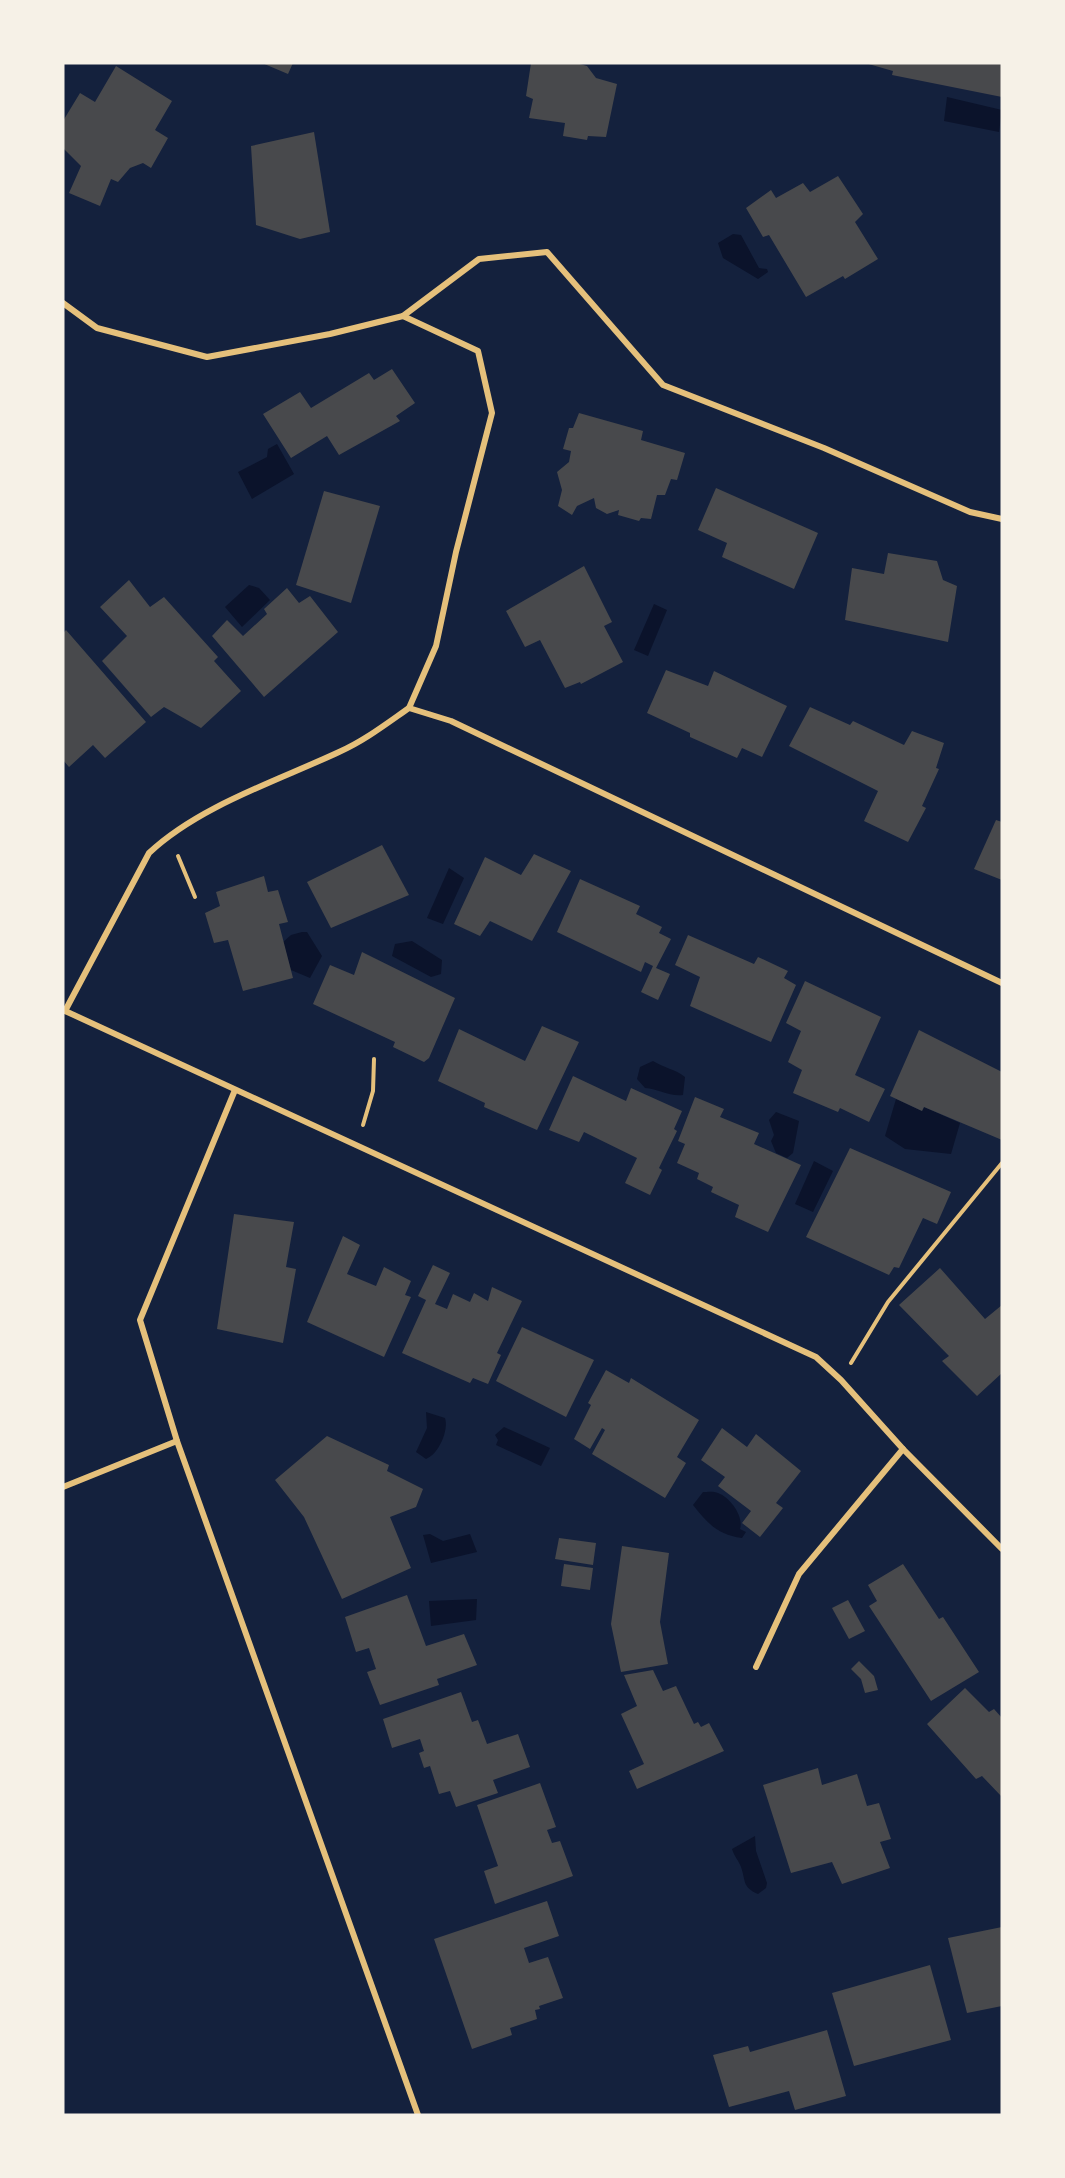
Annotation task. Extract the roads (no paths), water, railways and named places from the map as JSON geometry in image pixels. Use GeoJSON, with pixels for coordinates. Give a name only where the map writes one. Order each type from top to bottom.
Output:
{"type":"FeatureCollection","features":[{"type":"Feature","properties":{"kind":"street"},"geometry":{"type":"LineString","coordinates":[[63,303],[97,328],[207,357],[330,334],[404,316],[479,259],[547,252],[663,385],[824,448],[970,512],[1002,519]]}},
{"type":"Feature","properties":{"kind":"street"},"geometry":{"type":"LineString","coordinates":[[404,316],[478,351],[492,413],[456,552],[436,646],[408,708],[366,738],[168,835],[149,853],[64,1010],[816,1357],[841,1380],[903,1449],[1002,1550]]}},
{"type":"Feature","properties":{"kind":"street"},"geometry":{"type":"LineString","coordinates":[[408,708],[450,721],[1002,983]]}},
{"type":"Feature","properties":{"kind":"street"},"geometry":{"type":"LineString","coordinates":[[235,1090],[140,1320],[177,1441],[418,2115]]}},
{"type":"Feature","properties":{"kind":"street"},"geometry":{"type":"LineString","coordinates":[[63,1487],[177,1441]]}},
{"type":"Feature","properties":{"kind":"street"},"geometry":{"type":"LineString","coordinates":[[756,1667],[799,1574],[903,1449]]}},
{"type":"Feature","properties":{"kind":"water"},"geometry":{"type":"Polygon","coordinates":[[[947,97],[1002,110],[999,132],[944,121],[947,97]]]}},
{"type":"Feature","properties":{"kind":"water"},"geometry":{"type":"Polygon","coordinates":[[[733,234],[741,235],[759,268],[767,269],[768,272],[758,279],[723,258],[718,243],[733,234]]]}},
{"type":"Feature","properties":{"kind":"water"},"geometry":{"type":"Polygon","coordinates":[[[277,444],[294,474],[252,499],[238,472],[267,457],[268,449],[277,444]]]}},
{"type":"Feature","properties":{"kind":"water"},"geometry":{"type":"Polygon","coordinates":[[[249,585],[259,588],[270,600],[242,627],[225,607],[249,585]]]}},
{"type":"Feature","properties":{"kind":"water"},"geometry":{"type":"Polygon","coordinates":[[[654,604],[667,610],[648,656],[634,650],[654,604]]]}},
{"type":"Feature","properties":{"kind":"water"},"geometry":{"type":"Polygon","coordinates":[[[449,868],[464,878],[443,924],[427,918],[449,868]]]}},
{"type":"Feature","properties":{"kind":"water"},"geometry":{"type":"Polygon","coordinates":[[[307,932],[322,956],[310,978],[291,970],[283,942],[291,935],[307,932]]]}},
{"type":"Feature","properties":{"kind":"water"},"geometry":{"type":"Polygon","coordinates":[[[412,941],[442,960],[441,974],[431,977],[392,956],[395,944],[412,941]]]}},
{"type":"Feature","properties":{"kind":"water"},"geometry":{"type":"Polygon","coordinates":[[[653,1061],[685,1077],[683,1095],[645,1088],[637,1079],[640,1067],[653,1061]]]}},
{"type":"Feature","properties":{"kind":"water"},"geometry":{"type":"Polygon","coordinates":[[[896,1099],[922,1111],[924,1107],[960,1123],[951,1154],[905,1149],[885,1136],[896,1099]]]}},
{"type":"Feature","properties":{"kind":"water"},"geometry":{"type":"Polygon","coordinates":[[[776,1112],[799,1121],[793,1153],[787,1158],[776,1153],[771,1141],[774,1135],[769,1120],[776,1112]]]}},
{"type":"Feature","properties":{"kind":"water"},"geometry":{"type":"Polygon","coordinates":[[[814,1161],[833,1171],[813,1212],[795,1204],[814,1161]]]}},
{"type":"Feature","properties":{"kind":"water"},"geometry":{"type":"Polygon","coordinates":[[[426,1412],[445,1418],[446,1429],[439,1447],[426,1459],[416,1452],[427,1428],[426,1412]]]}},
{"type":"Feature","properties":{"kind":"water"},"geometry":{"type":"Polygon","coordinates":[[[504,1427],[550,1448],[541,1466],[496,1445],[498,1440],[495,1435],[504,1427]]]}},
{"type":"Feature","properties":{"kind":"water"},"geometry":{"type":"Polygon","coordinates":[[[703,1492],[718,1493],[732,1503],[740,1519],[740,1529],[746,1532],[742,1538],[726,1534],[708,1523],[693,1505],[703,1492]]]}},
{"type":"Feature","properties":{"kind":"water"},"geometry":{"type":"Polygon","coordinates":[[[430,1534],[443,1541],[470,1534],[477,1552],[431,1563],[423,1535],[430,1534]]]}},
{"type":"Feature","properties":{"kind":"water"},"geometry":{"type":"Polygon","coordinates":[[[477,1599],[476,1620],[431,1626],[429,1601],[477,1599]]]}},
{"type":"Feature","properties":{"kind":"water"},"geometry":{"type":"Polygon","coordinates":[[[755,1836],[756,1851],[767,1883],[766,1888],[758,1894],[745,1883],[732,1849],[755,1836]]]}}]}
